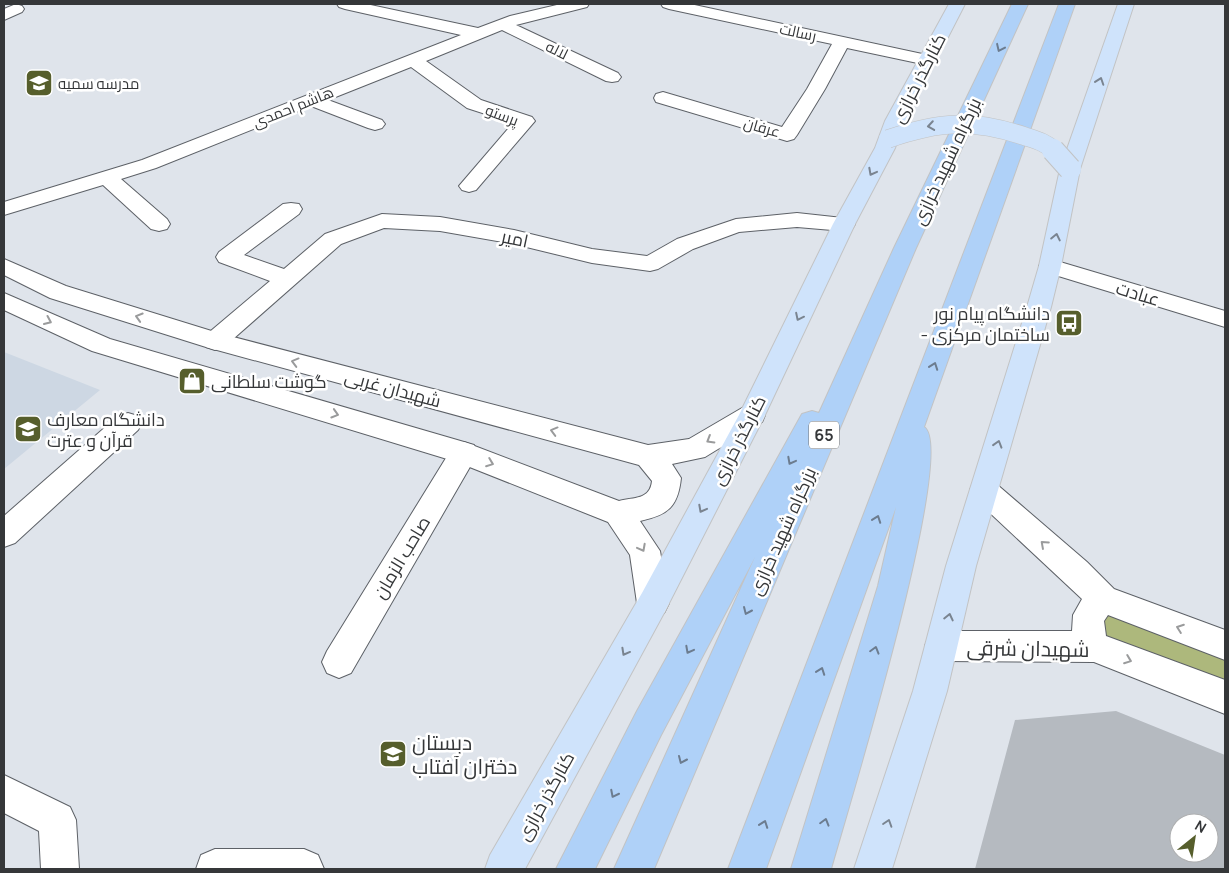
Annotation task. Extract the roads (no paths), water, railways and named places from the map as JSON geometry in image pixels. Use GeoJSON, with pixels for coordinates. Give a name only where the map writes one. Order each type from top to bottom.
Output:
{"type":"FeatureCollection","features":[{"type":"Feature","properties":{"kind":"highway","name":"بزرگراه شهید خرازی"},"geometry":{"type":"LineString","coordinates":[[634,869],[906,248],[1020,4]]}},
{"type":"Feature","properties":{"kind":"highway"},"geometry":{"type":"LineString","coordinates":[[747,869],[1067,4]]}},
{"type":"Feature","properties":{"kind":"highway"},"geometry":{"type":"LineString","coordinates":[[575,869],[649,723],[906,248]]}},
{"type":"Feature","properties":{"kind":"highway"},"geometry":{"type":"LineString","coordinates":[[811,869],[894,586],[915,484],[917,411]]}},
{"type":"Feature","properties":{"kind":"main road","name":"کنارگذر خرازی"},"geometry":{"type":"LineString","coordinates":[[504,869],[653,603],[752,415],[844,224],[888,139],[895,121],[957,4]]}},
{"type":"Feature","properties":{"kind":"main road"},"geometry":{"type":"LineString","coordinates":[[873,869],[930,691],[961,566],[1050,266],[1070,169],[1126,4]]}},
{"type":"Feature","properties":{"kind":"main road"},"geometry":{"type":"LineString","coordinates":[[888,139],[914,129],[934,125],[972,123],[1009,130],[1046,144],[1070,169]]}},
{"type":"Feature","properties":{"kind":"street"},"geometry":{"type":"LineString","coordinates":[[345,4],[477,33]]}},
{"type":"Feature","properties":{"kind":"street","name":"هاشم احمدی"},"geometry":{"type":"LineString","coordinates":[[4,209],[149,164],[502,24],[551,10],[581,4]]}},
{"type":"Feature","properties":{"kind":"street","name":"رسالت"},"geometry":{"type":"LineString","coordinates":[[670,4],[690,6],[928,60]]}},
{"type":"Feature","properties":{"kind":"street","name":"لاله"},"geometry":{"type":"LineString","coordinates":[[502,24],[612,77]]}},
{"type":"Feature","properties":{"kind":"street","name":"عرفان"},"geometry":{"type":"LineString","coordinates":[[663,98],[787,134],[816,89],[842,41]]}},
{"type":"Feature","properties":{"kind":"street","name":"پرستو"},"geometry":{"type":"LineString","coordinates":[[413,60],[474,104],[525,121],[469,186]]}},
{"type":"Feature","properties":{"kind":"street"},"geometry":{"type":"LineString","coordinates":[[311,100],[375,124]]}},
{"type":"Feature","properties":{"kind":"street"},"geometry":{"type":"LineString","coordinates":[[106,178],[158,224]]}},
{"type":"Feature","properties":{"kind":"street"},"geometry":{"type":"LineString","coordinates":[[288,280],[227,257],[291,209]]}},
{"type":"Feature","properties":{"kind":"street","name":"امیر"},"geometry":{"type":"LineString","coordinates":[[215,341],[288,280],[333,239],[382,221],[440,224],[514,237],[592,256],[650,264],[686,244],[736,226],[797,220],[844,224]]}},
{"type":"Feature","properties":{"kind":"street","name":"شهیدان غربی"},"geometry":{"type":"LineString","coordinates":[[4,266],[58,292],[215,341],[648,456],[696,449],[752,415]]}},
{"type":"Feature","properties":{"kind":"street","name":"عبادت"},"geometry":{"type":"LineString","coordinates":[[1050,266],[1225,319]]}},
{"type":"Feature","properties":{"kind":"street"},"geometry":{"type":"LineString","coordinates":[[4,301],[101,344],[464,453],[618,513],[646,551],[653,603]]}},
{"type":"Feature","properties":{"kind":"street"},"geometry":{"type":"LineString","coordinates":[[4,534],[128,424]]}},
{"type":"Feature","properties":{"kind":"street","name":"صاحب الزمان"},"geometry":{"type":"LineString","coordinates":[[339,662],[464,453]]}},
{"type":"Feature","properties":{"kind":"street"},"geometry":{"type":"LineString","coordinates":[[618,513],[653,506],[665,494],[667,478],[648,456]]}},
{"type":"Feature","properties":{"kind":"street"},"geometry":{"type":"LineString","coordinates":[[984,490],[1076,572],[1103,599],[1225,645]]}},
{"type":"Feature","properties":{"kind":"street"},"geometry":{"type":"LineString","coordinates":[[1094,647],[1088,632],[1088,618],[1093,607],[1103,599]]}},
{"type":"Feature","properties":{"kind":"street","name":"شهیدان شرقی"},"geometry":{"type":"LineString","coordinates":[[942,646],[1094,647],[1225,697]]}},
{"type":"Feature","properties":{"kind":"street"},"geometry":{"type":"LineString","coordinates":[[4,793],[57,820],[60,869]]}},
{"type":"Feature","properties":{"kind":"street"},"geometry":{"type":"LineString","coordinates":[[215,869],[304,869]]}},
{"type":"Feature","properties":{"kind":"place","name":"مدرسه سمیه"},"geometry":{"type":"Point","coordinates":[39,83]}},
{"type":"Feature","properties":{"kind":"place","name":"دانشگاه پیام نور - ساختمان مرکزی"},"geometry":{"type":"Point","coordinates":[1069,323]}},
{"type":"Feature","properties":{"kind":"place","name":"گوشت سلطانی"},"geometry":{"type":"Point","coordinates":[192,381]}},
{"type":"Feature","properties":{"kind":"place","name":"دانشگاه معارف قرآن و عترت"},"geometry":{"type":"Point","coordinates":[28,429]}},
{"type":"Feature","properties":{"kind":"place","name":"دبستان دختران آفتاب"},"geometry":{"type":"Point","coordinates":[393,754]}}]}
